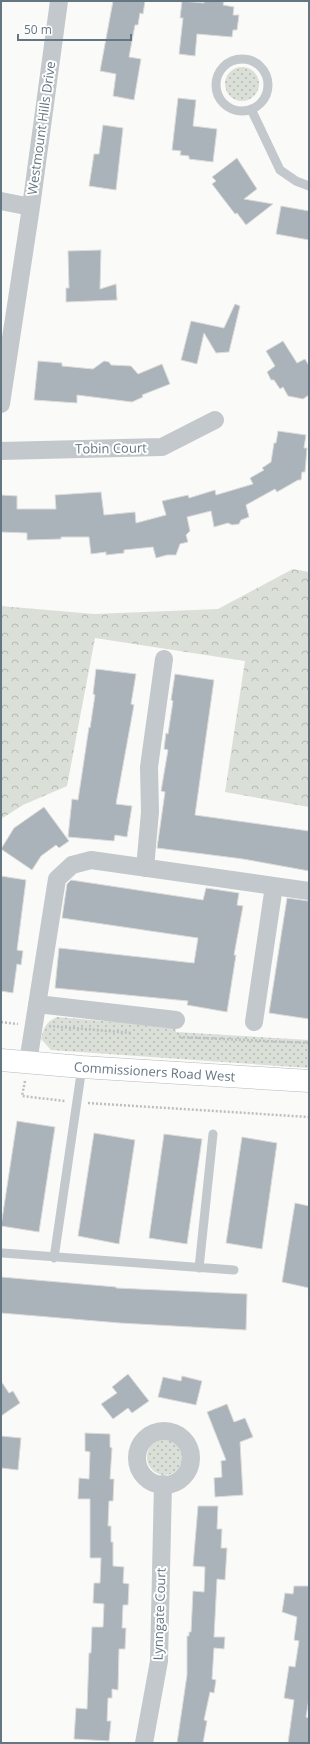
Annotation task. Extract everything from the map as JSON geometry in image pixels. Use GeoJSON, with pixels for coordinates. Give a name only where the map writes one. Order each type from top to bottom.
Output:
{"type":"FeatureCollection","features":[{"type":"Feature","properties":{"kind":"main road","name":"Commissioners Road West"},"geometry":{"type":"LineString","coordinates":[[1,1060],[82,1067],[309,1081]]}},
{"type":"Feature","properties":{"kind":"street","name":"Westmount Hills Drive"},"geometry":{"type":"LineString","coordinates":[[1,404],[31,206],[59,1]]}},
{"type":"Feature","properties":{"kind":"street","name":"Westmount Hills Drive"},"geometry":{"type":"LineString","coordinates":[[1,201],[31,206]]}},
{"type":"Feature","properties":{"kind":"street","name":"Tobin Court"},"geometry":{"type":"LineString","coordinates":[[1,451],[162,447],[215,420]]}},
{"type":"Feature","properties":{"kind":"street"},"geometry":{"type":"LineString","coordinates":[[145,868],[150,812],[149,767],[164,659]]}},
{"type":"Feature","properties":{"kind":"street"},"geometry":{"type":"LineString","coordinates":[[28,1062],[57,879],[72,865],[91,860],[309,891]]}},
{"type":"Feature","properties":{"kind":"street"},"geometry":{"type":"LineString","coordinates":[[254,1022],[274,886]]}},
{"type":"Feature","properties":{"kind":"street"},"geometry":{"type":"LineString","coordinates":[[37,1004],[176,1020]]}},
{"type":"Feature","properties":{"kind":"street","name":"Lynngate Court"},"geometry":{"type":"LineString","coordinates":[[144,1743],[159,1661],[163,1484]]}},
{"type":"Feature","properties":{"kind":"lane"},"geometry":{"type":"LineString","coordinates":[[244,58],[253,61],[260,66],[266,77],[267,90],[264,98],[258,105],[251,109],[242,111],[234,110],[226,106],[216,92],[217,75],[224,65],[235,59],[244,58]]}},
{"type":"Feature","properties":{"kind":"lane"},"geometry":{"type":"LineString","coordinates":[[251,109],[280,170],[296,181],[309,186]]}},
{"type":"Feature","properties":{"kind":"lane"},"geometry":{"type":"LineString","coordinates":[[54,1258],[82,1067]]}},
{"type":"Feature","properties":{"kind":"lane"},"geometry":{"type":"LineString","coordinates":[[199,1268],[213,1134]]}},
{"type":"Feature","properties":{"kind":"lane"},"geometry":{"type":"LineString","coordinates":[[3,1253],[54,1258],[234,1270]]}},
{"type":"Feature","properties":{"kind":"path"},"geometry":{"type":"LineString","coordinates":[[28,1062],[22,1096],[76,1102],[309,1117]]}},
{"type":"Feature","properties":{"kind":"green space"},"geometry":{"type":"Polygon","coordinates":[[[239,67],[245,67],[249,68],[256,74],[259,84],[258,91],[252,98],[245,101],[239,101],[235,100],[228,94],[225,87],[225,81],[226,77],[232,70],[239,67]]]}},
{"type":"Feature","properties":{"kind":"green space"},"geometry":{"type":"Polygon","coordinates":[[[293,569],[309,572],[309,807],[225,792],[245,661],[95,638],[67,786],[23,805],[1,819],[1,606],[94,614],[218,609],[293,569]]]}},
{"type":"Feature","properties":{"kind":"green space"},"geometry":{"type":"Polygon","coordinates":[[[57,1017],[175,1027],[176,1032],[309,1040],[309,1068],[51,1050],[41,1039],[46,1025],[57,1017]]]}},
{"type":"Feature","properties":{"kind":"green space"},"geometry":{"type":"Polygon","coordinates":[[[169,1439],[178,1444],[182,1450],[182,1464],[178,1470],[169,1475],[161,1475],[152,1470],[148,1464],[147,1453],[152,1444],[158,1440],[169,1439]]]}},
{"type":"Feature","properties":{"kind":"building"},"geometry":{"type":"Polygon","coordinates":[[[113,1],[145,1],[143,14],[140,13],[138,25],[135,25],[129,57],[141,59],[134,100],[113,96],[116,74],[100,71],[113,1]]]}},
{"type":"Feature","properties":{"kind":"building"},"geometry":{"type":"Polygon","coordinates":[[[182,1],[204,3],[204,1],[217,1],[224,2],[223,5],[234,7],[233,15],[239,15],[237,30],[233,30],[232,37],[197,34],[195,56],[179,54],[183,18],[180,18],[182,1]]]}},
{"type":"Feature","properties":{"kind":"building"},"geometry":{"type":"Polygon","coordinates":[[[178,98],[196,100],[193,126],[217,129],[213,162],[189,159],[189,156],[180,155],[181,151],[172,150],[178,98]]]}},
{"type":"Feature","properties":{"kind":"building"},"geometry":{"type":"Polygon","coordinates":[[[103,125],[123,128],[116,190],[89,186],[94,154],[99,154],[103,125]]]}},
{"type":"Feature","properties":{"kind":"building"},"geometry":{"type":"Polygon","coordinates":[[[237,158],[257,189],[244,199],[273,204],[246,225],[237,213],[235,214],[212,184],[216,181],[212,177],[237,158]]]}},
{"type":"Feature","properties":{"kind":"building"},"geometry":{"type":"Polygon","coordinates":[[[281,206],[309,211],[309,240],[276,234],[281,206]]]}},
{"type":"Feature","properties":{"kind":"building"},"geometry":{"type":"Polygon","coordinates":[[[101,250],[100,289],[116,284],[117,300],[66,302],[66,288],[69,288],[68,251],[101,250]]]}},
{"type":"Feature","properties":{"kind":"building"},"geometry":{"type":"Polygon","coordinates":[[[235,304],[240,306],[229,352],[216,353],[204,333],[197,364],[181,360],[191,321],[224,328],[235,304]]]}},
{"type":"Feature","properties":{"kind":"building"},"geometry":{"type":"Polygon","coordinates":[[[283,341],[297,363],[305,359],[309,366],[309,395],[303,399],[288,396],[283,387],[280,389],[274,380],[271,380],[267,372],[275,366],[266,351],[283,341]]]}},
{"type":"Feature","properties":{"kind":"building"},"geometry":{"type":"Polygon","coordinates":[[[38,361],[62,363],[62,366],[93,369],[104,361],[109,362],[111,365],[131,366],[138,374],[162,364],[170,384],[142,395],[143,397],[132,402],[77,395],[77,403],[34,400],[38,361]]]}},
{"type":"Feature","properties":{"kind":"building"},"geometry":{"type":"Polygon","coordinates":[[[278,431],[306,435],[304,448],[307,448],[305,472],[302,472],[301,480],[298,480],[277,492],[275,489],[246,505],[249,517],[241,520],[239,524],[232,525],[228,523],[214,527],[211,511],[187,517],[190,531],[186,535],[188,542],[180,544],[176,555],[167,555],[156,558],[153,547],[124,550],[124,553],[106,555],[106,552],[91,554],[89,537],[61,537],[61,539],[27,540],[27,533],[1,532],[1,495],[17,496],[17,509],[56,509],[55,495],[101,492],[104,515],[135,512],[136,523],[166,515],[162,501],[188,495],[189,498],[215,490],[216,495],[253,484],[250,478],[264,470],[262,468],[271,462],[274,443],[276,443],[278,431]]]}},
{"type":"Feature","properties":{"kind":"building"},"geometry":{"type":"Polygon","coordinates":[[[96,669],[136,674],[131,704],[134,705],[116,804],[132,806],[127,837],[115,835],[114,841],[68,837],[72,799],[78,800],[89,727],[90,728],[95,695],[93,694],[96,669]]]}},
{"type":"Feature","properties":{"kind":"building"},"geometry":{"type":"Polygon","coordinates":[[[175,674],[214,680],[195,815],[309,831],[309,871],[243,859],[157,848],[165,792],[161,791],[168,750],[164,749],[173,701],[171,700],[175,674]]]}},
{"type":"Feature","properties":{"kind":"building"},"geometry":{"type":"Polygon","coordinates":[[[44,807],[69,841],[59,848],[56,845],[41,856],[32,870],[1,849],[14,828],[44,807]]]}},
{"type":"Feature","properties":{"kind":"building"},"geometry":{"type":"Polygon","coordinates":[[[1,876],[26,880],[17,950],[23,951],[21,965],[17,964],[13,993],[1,991],[1,876]]]}},
{"type":"Feature","properties":{"kind":"building"},"geometry":{"type":"Polygon","coordinates":[[[71,880],[203,900],[206,888],[239,893],[237,905],[243,906],[234,955],[236,955],[227,1012],[187,1005],[188,1001],[55,988],[59,948],[194,963],[198,938],[62,918],[67,884],[71,880]]]}},
{"type":"Feature","properties":{"kind":"building"},"geometry":{"type":"Polygon","coordinates":[[[287,898],[309,901],[309,1019],[269,1013],[287,898]]]}},
{"type":"Feature","properties":{"kind":"building"},"geometry":{"type":"Polygon","coordinates":[[[17,1121],[55,1127],[39,1232],[1,1226],[17,1121]]]}},
{"type":"Feature","properties":{"kind":"building"},"geometry":{"type":"Polygon","coordinates":[[[94,1133],[135,1140],[119,1244],[78,1236],[94,1133]]]}},
{"type":"Feature","properties":{"kind":"building"},"geometry":{"type":"Polygon","coordinates":[[[164,1134],[202,1139],[187,1244],[149,1238],[164,1134]]]}},
{"type":"Feature","properties":{"kind":"building"},"geometry":{"type":"Polygon","coordinates":[[[242,1137],[277,1143],[262,1249],[226,1243],[242,1137]]]}},
{"type":"Feature","properties":{"kind":"building"},"geometry":{"type":"Polygon","coordinates":[[[295,1203],[309,1206],[309,1288],[282,1282],[295,1203]]]}},
{"type":"Feature","properties":{"kind":"building"},"geometry":{"type":"Polygon","coordinates":[[[1,1277],[116,1288],[247,1294],[246,1330],[120,1323],[1,1313],[1,1277]]]}},
{"type":"Feature","properties":{"kind":"building"},"geometry":{"type":"Polygon","coordinates":[[[128,1374],[149,1401],[132,1413],[128,1408],[113,1419],[101,1404],[117,1393],[112,1387],[128,1374]]]}},
{"type":"Feature","properties":{"kind":"building"},"geometry":{"type":"Polygon","coordinates":[[[182,1376],[202,1381],[196,1405],[158,1397],[163,1377],[181,1381],[182,1376]]]}},
{"type":"Feature","properties":{"kind":"building"},"geometry":{"type":"Polygon","coordinates":[[[1,1381],[9,1393],[13,1391],[20,1403],[1,1416],[1,1381]]]}},
{"type":"Feature","properties":{"kind":"building"},"geometry":{"type":"Polygon","coordinates":[[[227,1404],[234,1422],[245,1418],[253,1437],[240,1442],[243,1495],[215,1497],[214,1478],[222,1477],[221,1461],[226,1460],[207,1412],[227,1404]]]}},
{"type":"Feature","properties":{"kind":"building"},"geometry":{"type":"Polygon","coordinates":[[[85,1433],[110,1434],[110,1447],[112,1448],[110,1479],[114,1479],[113,1501],[109,1501],[108,1526],[111,1526],[111,1542],[113,1542],[113,1566],[124,1567],[123,1583],[129,1584],[128,1605],[123,1605],[122,1628],[126,1628],[125,1649],[119,1649],[118,1690],[112,1689],[112,1698],[108,1698],[107,1721],[111,1721],[109,1741],[74,1739],[76,1708],[87,1709],[89,1653],[91,1653],[92,1627],[103,1627],[104,1604],[93,1603],[94,1583],[100,1583],[101,1558],[90,1558],[90,1499],[78,1499],[79,1478],[89,1479],[90,1452],[85,1451],[85,1433]]]}},
{"type":"Feature","properties":{"kind":"building"},"geometry":{"type":"Polygon","coordinates":[[[1,1436],[21,1438],[18,1470],[1,1468],[1,1436]]]}},
{"type":"Feature","properties":{"kind":"building"},"geometry":{"type":"Polygon","coordinates":[[[198,1506],[218,1506],[217,1529],[222,1529],[221,1548],[227,1548],[225,1580],[217,1579],[214,1637],[225,1637],[224,1649],[214,1648],[212,1679],[216,1680],[214,1693],[210,1692],[204,1720],[207,1721],[203,1743],[177,1743],[187,1675],[187,1636],[189,1636],[189,1632],[191,1632],[193,1591],[204,1592],[205,1567],[193,1566],[198,1506]]]}},
{"type":"Feature","properties":{"kind":"building"},"geometry":{"type":"Polygon","coordinates":[[[294,1586],[309,1586],[309,1699],[306,1717],[309,1718],[309,1743],[288,1743],[294,1700],[284,1698],[289,1666],[295,1667],[299,1641],[294,1640],[297,1617],[282,1612],[285,1593],[293,1594],[294,1586]]]}}]}
